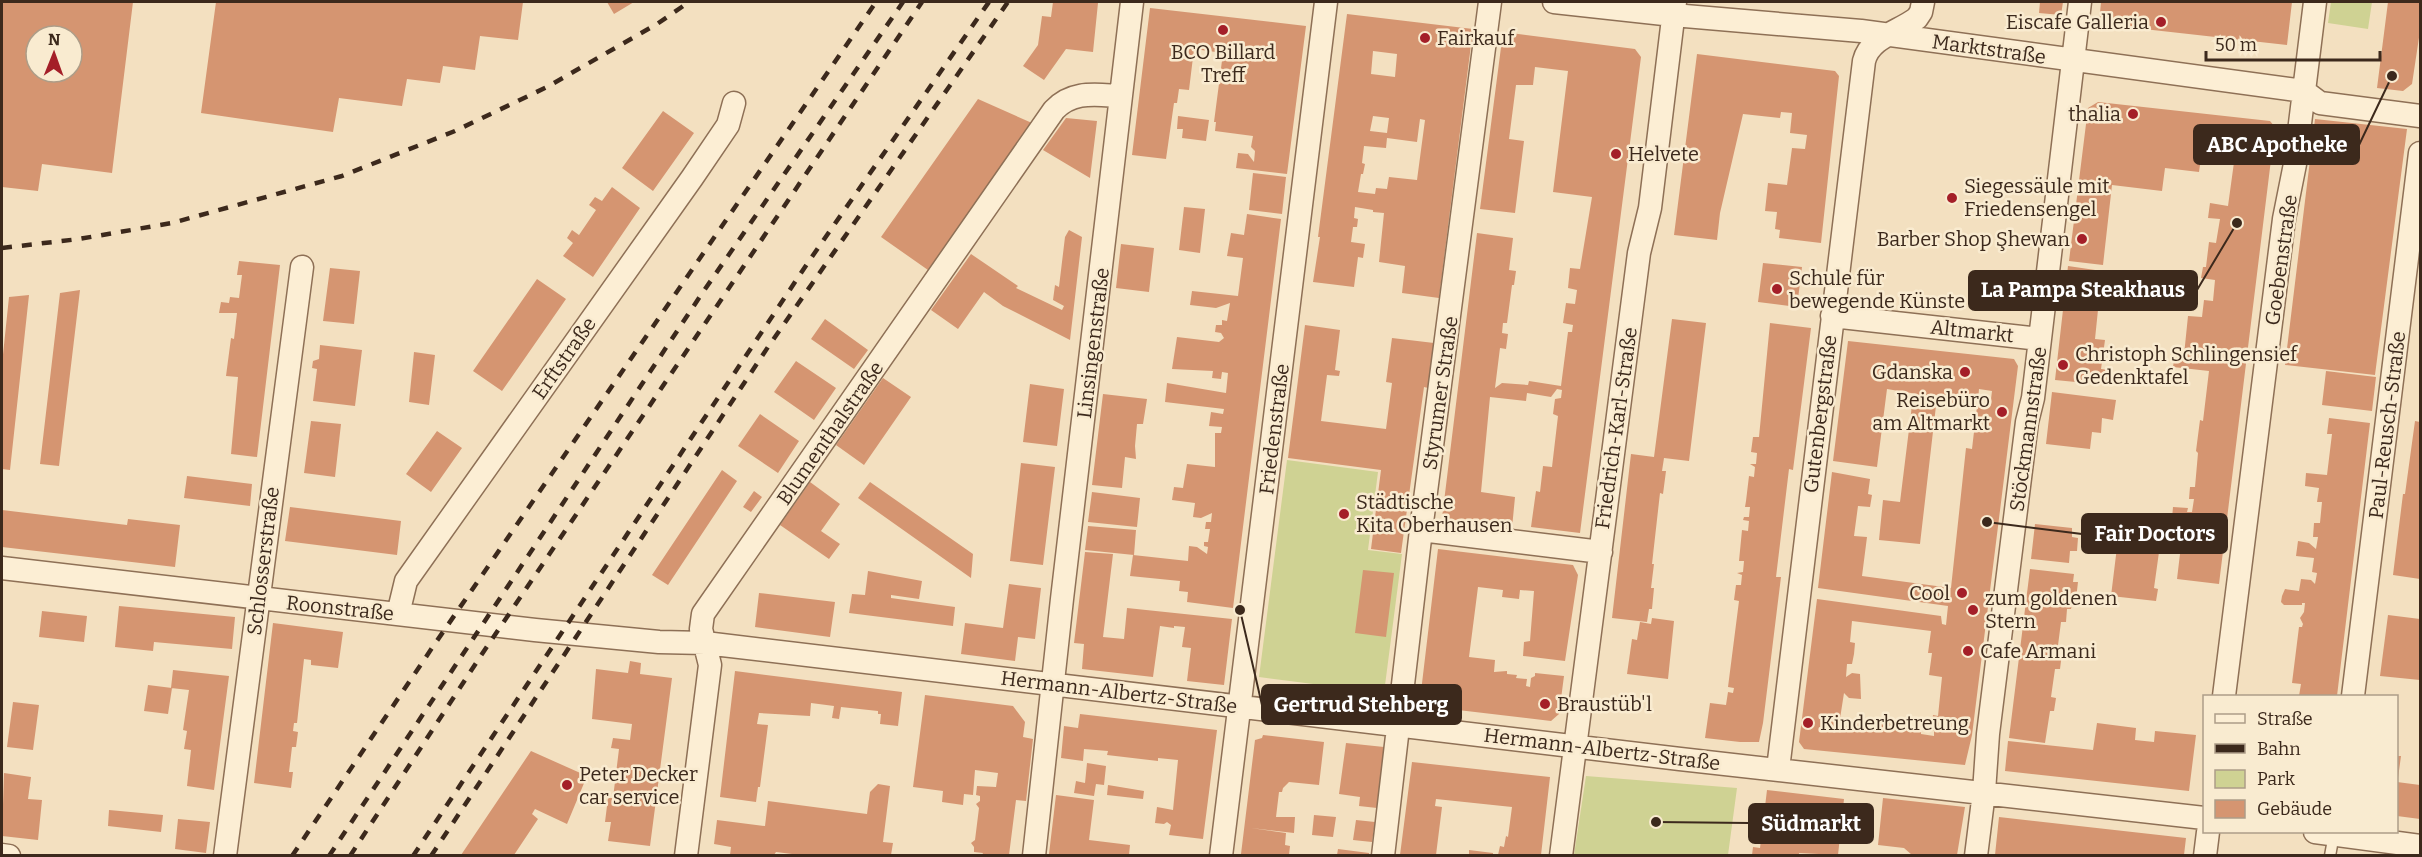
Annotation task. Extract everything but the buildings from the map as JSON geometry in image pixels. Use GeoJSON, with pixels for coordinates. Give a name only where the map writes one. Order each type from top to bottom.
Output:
{"type":"FeatureCollection","features":[{"type":"Feature","properties":{"kind":"street","name":"Linsingenstraße"},"geometry":{"type":"LineString","coordinates":[[1034,855],[1059,621],[1132,2]]}},
{"type":"Feature","properties":{"kind":"street","name":"Friedenstraße"},"geometry":{"type":"LineString","coordinates":[[1221,855],[1326,2]]}},
{"type":"Feature","properties":{"kind":"street","name":"Styrumer Straße"},"geometry":{"type":"LineString","coordinates":[[1383,855],[1421,530],[1490,2]]}},
{"type":"Feature","properties":{"kind":"street","name":"Marktstraße"},"geometry":{"type":"LineString","coordinates":[[1554,2],[1674,8],[1889,35],[2304,91],[2320,103],[2421,116]]}},
{"type":"Feature","properties":{"kind":"street","name":"Gutenbergstraße"},"geometry":{"type":"LineString","coordinates":[[1778,769],[1864,61],[1869,48],[1917,18],[1923,2]]}},
{"type":"Feature","properties":{"kind":"street","name":"Stöckmannstraße"},"geometry":{"type":"LineString","coordinates":[[1976,855],[1988,734],[2027,422],[2033,398],[2080,2]]}},
{"type":"Feature","properties":{"kind":"street","name":"Goebenstraße"},"geometry":{"type":"LineString","coordinates":[[2224,695],[2284,219],[2295,164],[2315,2]]}},
{"type":"Feature","properties":{"kind":"street","name":"Friedrich-Karl-Straße"},"geometry":{"type":"LineString","coordinates":[[1561,855],[1639,253],[1650,208],[1674,8]]}},
{"type":"Feature","properties":{"kind":"street","name":"Blumenthalstraße"},"geometry":{"type":"LineString","coordinates":[[686,855],[710,665],[701,629],[704,614],[1054,110],[1066,100],[1081,94],[1121,96]]}},
{"type":"Feature","properties":{"kind":"street","name":"Erftstraße"},"geometry":{"type":"LineString","coordinates":[[398,614],[406,581],[692,178],[728,125],[734,103]]}},
{"type":"Feature","properties":{"kind":"street","name":"Paul-Reusch-Straße"},"geometry":{"type":"LineString","coordinates":[[2353,695],[2421,153]]}},
{"type":"Feature","properties":{"kind":"street","name":"Schlosserstraße"},"geometry":{"type":"LineString","coordinates":[[225,855],[302,267]]}},
{"type":"Feature","properties":{"kind":"street","name":"Altmarkt"},"geometry":{"type":"LineString","coordinates":[[1832,316],[2040,339]]}},
{"type":"Feature","properties":{"kind":"street"},"geometry":{"type":"LineString","coordinates":[[1421,530],[1601,552]]}},
{"type":"Feature","properties":{"kind":"street","name":"Roonstraße"},"geometry":{"type":"LineString","coordinates":[[2,568],[535,630]]}},
{"type":"Feature","properties":{"kind":"street","name":"Hermann-Albertz-Straße"},"geometry":{"type":"LineString","coordinates":[[535,630],[659,642],[705,643],[2203,818]]}},
{"type":"Feature","properties":{"kind":"street"},"geometry":{"type":"LineString","coordinates":[[2205,855],[2208,833]]}},
{"type":"Feature","properties":{"kind":"street"},"geometry":{"type":"LineString","coordinates":[[2328,838],[2411,849]]}},
{"type":"Feature","properties":{"kind":"street"},"geometry":{"type":"LineString","coordinates":[[2,855],[9,855]]}},
{"type":"Feature","properties":{"kind":"green space"},"geometry":{"type":"Polygon","coordinates":[[[2331,2],[2372,2],[2368,29],[2328,23],[2331,2]]]}},
{"type":"Feature","properties":{"kind":"green space","name":"Städtische Kita Oberhausen"},"geometry":{"type":"Polygon","coordinates":[[[1287,460],[1378,472],[1368,550],[1402,554],[1384,693],[1259,677],[1287,460]]]}},
{"type":"Feature","properties":{"kind":"green space"},"geometry":{"type":"Polygon","coordinates":[[[1586,776],[1737,788],[1728,855],[1574,855],[1586,776]]]}},
{"type":"Feature","properties":{"kind":"railway"},"geometry":{"type":"LineString","coordinates":[[2,248],[79,239],[172,223],[342,176],[455,131],[547,87],[657,24],[689,2]]}},
{"type":"Feature","properties":{"kind":"railway"},"geometry":{"type":"LineString","coordinates":[[292,856],[432,648],[876,2]]}},
{"type":"Feature","properties":{"kind":"railway"},"geometry":{"type":"LineString","coordinates":[[329,856],[701,295],[903,2]]}},
{"type":"Feature","properties":{"kind":"railway"},"geometry":{"type":"LineString","coordinates":[[350,856],[482,654],[922,2]]}},
{"type":"Feature","properties":{"kind":"railway"},"geometry":{"type":"LineString","coordinates":[[413,856],[809,261],[989,2]]}},
{"type":"Feature","properties":{"kind":"railway"},"geometry":{"type":"LineString","coordinates":[[431,856],[768,347],[1008,2]]}},
{"type":"Feature","properties":{"kind":"place","name":"Eiscafe Galleria"},"geometry":{"type":"Point","coordinates":[2161,22]}},
{"type":"Feature","properties":{"kind":"place","name":"BCO Billard Treff"},"geometry":{"type":"Point","coordinates":[1223,30]}},
{"type":"Feature","properties":{"kind":"place","name":"Fairkauf"},"geometry":{"type":"Point","coordinates":[1425,38]}},
{"type":"Feature","properties":{"kind":"place","name":"ABC Apotheke"},"geometry":{"type":"Point","coordinates":[2392,76]}},
{"type":"Feature","properties":{"kind":"place","name":"thalia"},"geometry":{"type":"Point","coordinates":[2133,114]}},
{"type":"Feature","properties":{"kind":"place","name":"Helvete"},"geometry":{"type":"Point","coordinates":[1616,154]}},
{"type":"Feature","properties":{"kind":"place","name":"Siegessäule mit Friedensengel"},"geometry":{"type":"Point","coordinates":[1952,198]}},
{"type":"Feature","properties":{"kind":"place","name":"La Pampa Steakhaus"},"geometry":{"type":"Point","coordinates":[2237,223]}},
{"type":"Feature","properties":{"kind":"place","name":"Barber Shop Şhewan"},"geometry":{"type":"Point","coordinates":[2082,239]}},
{"type":"Feature","properties":{"kind":"place","name":"Schule für bewegende Künste"},"geometry":{"type":"Point","coordinates":[1777,289]}},
{"type":"Feature","properties":{"kind":"place","name":"Christoph Schlingensief Gedenktafel"},"geometry":{"type":"Point","coordinates":[2063,365]}},
{"type":"Feature","properties":{"kind":"place","name":"Gdanska"},"geometry":{"type":"Point","coordinates":[1965,372]}},
{"type":"Feature","properties":{"kind":"place","name":"Reisebüro am Altmarkt"},"geometry":{"type":"Point","coordinates":[2002,412]}},
{"type":"Feature","properties":{"kind":"place","name":"Städtische Kita Oberhausen"},"geometry":{"type":"Point","coordinates":[1344,514]}},
{"type":"Feature","properties":{"kind":"place","name":"Fair Doctors"},"geometry":{"type":"Point","coordinates":[1987,522]}},
{"type":"Feature","properties":{"kind":"place","name":"Cool"},"geometry":{"type":"Point","coordinates":[1962,593]}},
{"type":"Feature","properties":{"kind":"place","name":"Gertrud Stehberg"},"geometry":{"type":"Point","coordinates":[1240,610]}},
{"type":"Feature","properties":{"kind":"place","name":"zum goldenen Stern"},"geometry":{"type":"Point","coordinates":[1973,610]}},
{"type":"Feature","properties":{"kind":"place","name":"Cafe Armani"},"geometry":{"type":"Point","coordinates":[1968,651]}},
{"type":"Feature","properties":{"kind":"place","name":"Braustüb'l"},"geometry":{"type":"Point","coordinates":[1545,704]}},
{"type":"Feature","properties":{"kind":"place","name":"Kinderbetreung"},"geometry":{"type":"Point","coordinates":[1808,723]}},
{"type":"Feature","properties":{"kind":"place","name":"Peter Decker car service"},"geometry":{"type":"Point","coordinates":[567,785]}},
{"type":"Feature","properties":{"kind":"place","name":"Südmarkt"},"geometry":{"type":"Point","coordinates":[1656,822]}}]}
